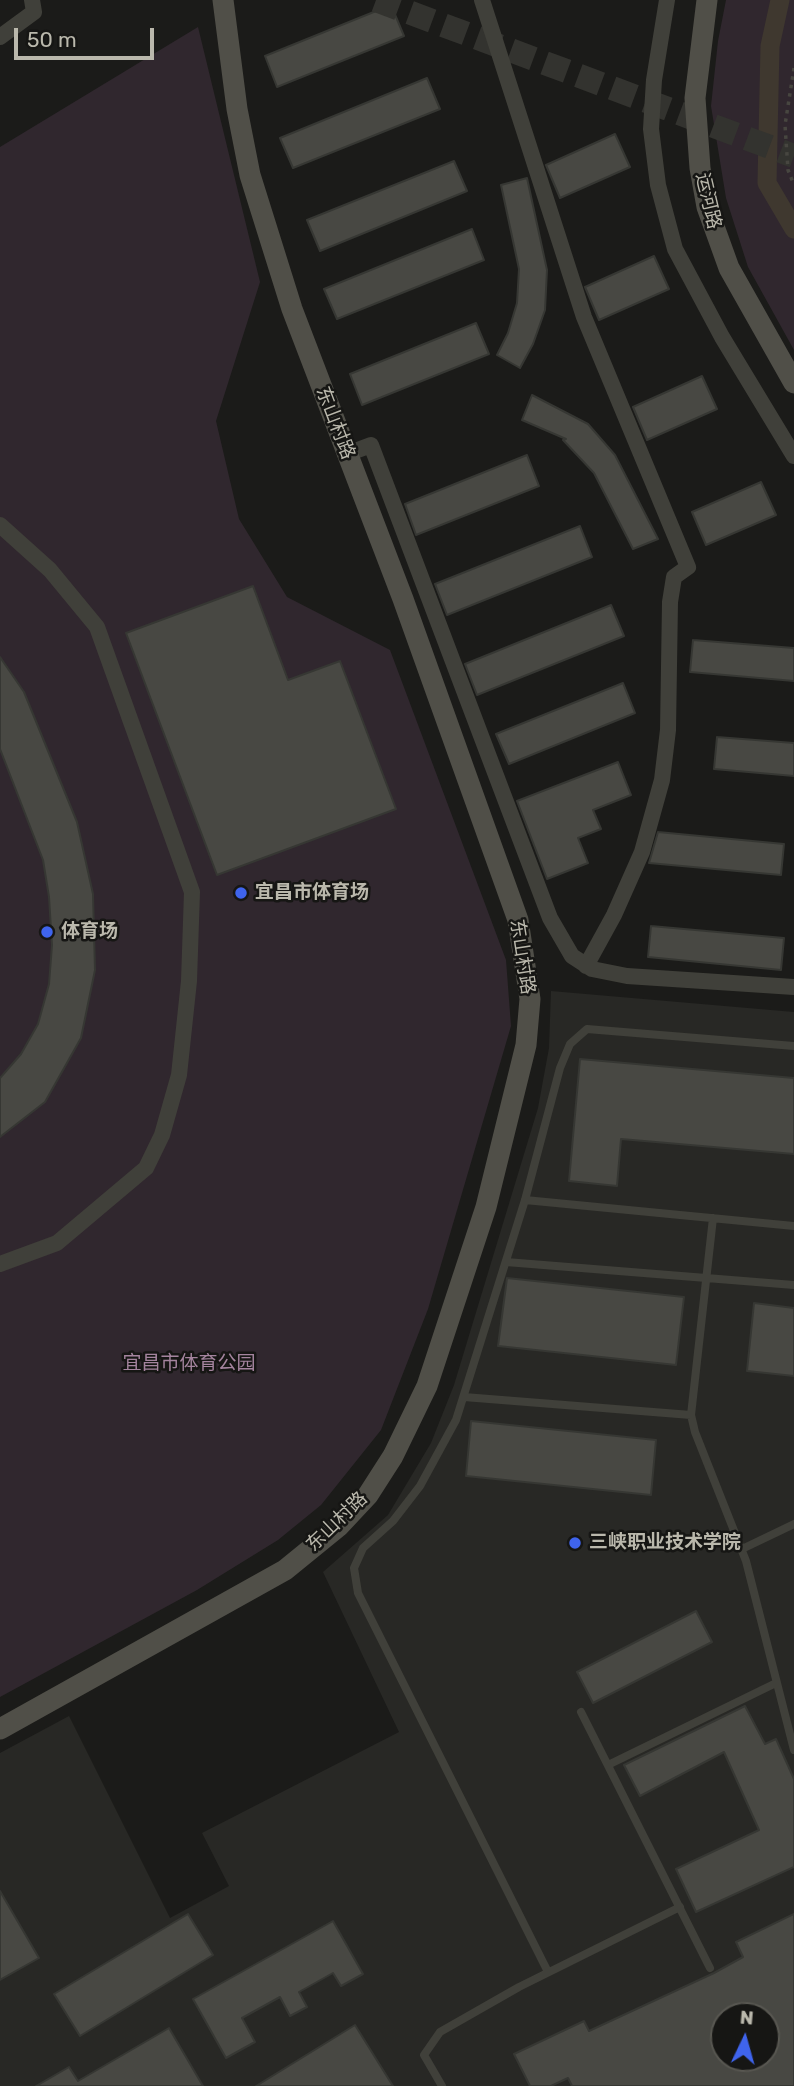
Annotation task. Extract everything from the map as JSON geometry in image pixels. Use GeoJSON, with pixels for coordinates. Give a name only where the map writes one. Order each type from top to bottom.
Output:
{"type":"FeatureCollection","features":[{"type":"Feature","properties":{"kind":"street"},"geometry":{"type":"LineString","coordinates":[[0,37],[34,12],[33,0]]}},
{"type":"Feature","properties":{"kind":"street","name":"东山村路"},"geometry":{"type":"LineString","coordinates":[[0,1729],[275,1576],[339,1526],[368,1494],[393,1456],[426,1386],[486,1207],[526,1045],[530,999],[518,920],[292,309],[250,175],[237,109],[223,0]]}},
{"type":"Feature","properties":{"kind":"street"},"geometry":{"type":"LineString","coordinates":[[482,0],[539,170],[584,317],[688,567],[674,578],[670,602],[668,730],[662,780],[642,852],[614,915],[586,966]]}},
{"type":"Feature","properties":{"kind":"street"},"geometry":{"type":"LineString","coordinates":[[667,0],[654,80],[650,129],[658,185],[675,249],[722,337],[794,456]]}},
{"type":"Feature","properties":{"kind":"street","name":"运河路"},"geometry":{"type":"LineString","coordinates":[[707,0],[695,98],[700,168],[707,207],[729,268],[794,383]]}},
{"type":"Feature","properties":{"kind":"street"},"geometry":{"type":"LineString","coordinates":[[347,454],[371,444],[550,918],[572,956],[586,966],[627,975],[794,987]]}},
{"type":"Feature","properties":{"kind":"street"},"geometry":{"type":"LineString","coordinates":[[0,525],[50,570],[97,627],[192,892],[189,981],[179,1075],[162,1135],[146,1168],[57,1243],[0,1264]]}},
{"type":"Feature","properties":{"kind":"lane"},"geometry":{"type":"LineString","coordinates":[[548,1972],[358,1593],[354,1567],[363,1548],[393,1521],[420,1486],[456,1420],[525,1200],[560,1068],[570,1044],[587,1029],[794,1046]]}},
{"type":"Feature","properties":{"kind":"lane"},"geometry":{"type":"LineString","coordinates":[[525,1200],[794,1226]]}},
{"type":"Feature","properties":{"kind":"lane"},"geometry":{"type":"LineString","coordinates":[[713,1218],[691,1415],[695,1432],[742,1549],[794,1750]]}},
{"type":"Feature","properties":{"kind":"lane"},"geometry":{"type":"LineString","coordinates":[[506,1262],[794,1285]]}},
{"type":"Feature","properties":{"kind":"lane"},"geometry":{"type":"LineString","coordinates":[[464,1397],[691,1415]]}},
{"type":"Feature","properties":{"kind":"lane"},"geometry":{"type":"LineString","coordinates":[[742,1549],[794,1524]]}},
{"type":"Feature","properties":{"kind":"lane"},"geometry":{"type":"LineString","coordinates":[[608,1765],[776,1682]]}},
{"type":"Feature","properties":{"kind":"lane"},"geometry":{"type":"LineString","coordinates":[[581,1712],[710,1968]]}},
{"type":"Feature","properties":{"kind":"lane"},"geometry":{"type":"LineString","coordinates":[[442,2086],[424,2054],[440,2032],[548,1972],[680,1907]]}},
{"type":"Feature","properties":{"kind":"path"},"geometry":{"type":"LineString","coordinates":[[794,68],[785,125],[788,170],[794,185]]}},
{"type":"Feature","properties":{"kind":"shaded area","name":"三峡职业技术学院"},"geometry":{"type":"Polygon","coordinates":[[[551,991],[794,1012],[794,2086],[0,2086],[0,1753],[69,1716],[170,1918],[229,1886],[202,1833],[399,1732],[323,1572],[388,1515],[431,1443],[454,1385],[538,1108],[549,1048],[551,991]]]}},
{"type":"Feature","properties":{"kind":"green space"},"geometry":{"type":"Polygon","coordinates":[[[726,0],[794,0],[794,350],[748,267],[726,198],[711,106],[718,41],[726,0]]]}},
{"type":"Feature","properties":{"kind":"green space","name":"宜昌市体育场"},"geometry":{"type":"Polygon","coordinates":[[[198,27],[260,282],[216,421],[239,519],[287,597],[390,650],[506,960],[511,1026],[428,1309],[381,1430],[321,1505],[278,1540],[197,1590],[0,1697],[0,147],[198,27]]]}},
{"type":"Feature","properties":{"kind":"building"},"geometry":{"type":"Polygon","coordinates":[[[391,5],[404,36],[277,87],[265,56],[391,5]]]}},
{"type":"Feature","properties":{"kind":"building"},"geometry":{"type":"Polygon","coordinates":[[[427,78],[440,109],[293,168],[280,138],[427,78]]]}},
{"type":"Feature","properties":{"kind":"building"},"geometry":{"type":"Polygon","coordinates":[[[615,134],[630,167],[560,198],[546,165],[615,134]]]}},
{"type":"Feature","properties":{"kind":"building"},"geometry":{"type":"Polygon","coordinates":[[[454,161],[467,191],[320,251],[307,220],[454,161]]]}},
{"type":"Feature","properties":{"kind":"building"},"geometry":{"type":"Polygon","coordinates":[[[527,178],[547,270],[545,310],[533,344],[520,368],[497,355],[508,333],[517,303],[519,269],[501,185],[527,178]]]}},
{"type":"Feature","properties":{"kind":"building"},"geometry":{"type":"Polygon","coordinates":[[[472,229],[484,260],[337,319],[324,289],[472,229]]]}},
{"type":"Feature","properties":{"kind":"building"},"geometry":{"type":"Polygon","coordinates":[[[654,256],[669,289],[599,320],[585,287],[654,256]]]}},
{"type":"Feature","properties":{"kind":"building"},"geometry":{"type":"Polygon","coordinates":[[[476,323],[489,354],[362,405],[350,374],[476,323]]]}},
{"type":"Feature","properties":{"kind":"building"},"geometry":{"type":"Polygon","coordinates":[[[702,376],[717,409],[647,440],[633,407],[702,376]]]}},
{"type":"Feature","properties":{"kind":"building"},"geometry":{"type":"Polygon","coordinates":[[[532,395],[588,424],[615,455],[658,539],[633,549],[594,473],[563,440],[566,439],[522,420],[532,395]]]}},
{"type":"Feature","properties":{"kind":"building"},"geometry":{"type":"Polygon","coordinates":[[[527,455],[539,486],[416,535],[405,504],[527,455]]]}},
{"type":"Feature","properties":{"kind":"building"},"geometry":{"type":"Polygon","coordinates":[[[761,482],[776,515],[706,545],[692,512],[761,482]]]}},
{"type":"Feature","properties":{"kind":"building"},"geometry":{"type":"Polygon","coordinates":[[[580,526],[592,557],[447,615],[435,584],[580,526]]]}},
{"type":"Feature","properties":{"kind":"building"},"geometry":{"type":"Polygon","coordinates":[[[253,586],[288,680],[340,661],[396,809],[217,875],[126,633],[253,586]]]}},
{"type":"Feature","properties":{"kind":"building"},"geometry":{"type":"Polygon","coordinates":[[[611,605],[624,636],[477,695],[465,664],[611,605]]]}},
{"type":"Feature","properties":{"kind":"building"},"geometry":{"type":"Polygon","coordinates":[[[693,640],[794,648],[794,681],[690,672],[693,640]]]}},
{"type":"Feature","properties":{"kind":"building","name":"体育场"},"geometry":{"type":"Polygon","coordinates":[[[0,657],[24,692],[77,822],[93,894],[95,970],[81,1038],[45,1102],[0,1137],[0,1078],[21,1054],[38,1024],[49,984],[52,945],[43,860],[0,749],[0,657]]]}},
{"type":"Feature","properties":{"kind":"building"},"geometry":{"type":"Polygon","coordinates":[[[623,683],[635,713],[509,764],[496,734],[623,683]]]}},
{"type":"Feature","properties":{"kind":"building"},"geometry":{"type":"Polygon","coordinates":[[[717,737],[794,743],[794,776],[714,769],[717,737]]]}},
{"type":"Feature","properties":{"kind":"building"},"geometry":{"type":"Polygon","coordinates":[[[618,762],[631,795],[593,810],[601,829],[578,838],[588,863],[547,879],[517,801],[618,762]]]}},
{"type":"Feature","properties":{"kind":"building"},"geometry":{"type":"Polygon","coordinates":[[[658,832],[784,844],[781,875],[649,863],[658,832]]]}},
{"type":"Feature","properties":{"kind":"building"},"geometry":{"type":"Polygon","coordinates":[[[651,926],[784,938],[781,970],[648,957],[651,926]]]}},
{"type":"Feature","properties":{"kind":"building"},"geometry":{"type":"Polygon","coordinates":[[[580,1059],[794,1078],[794,1154],[621,1139],[617,1186],[569,1181],[580,1059]]]}},
{"type":"Feature","properties":{"kind":"building"},"geometry":{"type":"Polygon","coordinates":[[[507,1278],[684,1297],[676,1365],[498,1346],[507,1278]]]}},
{"type":"Feature","properties":{"kind":"building"},"geometry":{"type":"Polygon","coordinates":[[[754,1303],[794,1308],[794,1376],[747,1371],[754,1303]]]}},
{"type":"Feature","properties":{"kind":"building"},"geometry":{"type":"Polygon","coordinates":[[[471,1421],[656,1440],[651,1495],[466,1476],[471,1421]]]}},
{"type":"Feature","properties":{"kind":"building"},"geometry":{"type":"Polygon","coordinates":[[[696,1611],[712,1642],[593,1703],[577,1672],[696,1611]]]}},
{"type":"Feature","properties":{"kind":"building"},"geometry":{"type":"Polygon","coordinates":[[[745,1706],[765,1744],[776,1739],[794,1779],[794,1867],[696,1912],[676,1869],[759,1830],[724,1752],[640,1796],[624,1765],[745,1706]]]}},
{"type":"Feature","properties":{"kind":"building"},"geometry":{"type":"Polygon","coordinates":[[[0,1891],[39,1958],[0,1980],[0,1891]]]}},
{"type":"Feature","properties":{"kind":"building"},"geometry":{"type":"Polygon","coordinates":[[[188,1914],[213,1955],[80,2036],[54,1994],[188,1914]]]}},
{"type":"Feature","properties":{"kind":"building"},"geometry":{"type":"Polygon","coordinates":[[[794,1914],[794,2086],[572,2086],[568,2078],[551,2086],[530,2086],[514,2054],[584,2021],[589,2031],[743,1957],[736,1942],[794,1914]]]}},
{"type":"Feature","properties":{"kind":"building"},"geometry":{"type":"Polygon","coordinates":[[[333,1921],[363,1974],[341,1986],[333,1973],[299,1992],[307,2007],[290,2016],[280,1997],[242,2018],[255,2042],[226,2058],[193,1999],[333,1921]]]}},
{"type":"Feature","properties":{"kind":"building"},"geometry":{"type":"Polygon","coordinates":[[[355,2025],[393,2086],[256,2086],[355,2025]]]}},
{"type":"Feature","properties":{"kind":"building"},"geometry":{"type":"Polygon","coordinates":[[[169,2028],[203,2086],[36,2086],[69,2067],[78,2081],[169,2028]]]}},
{"type":"Feature","properties":{"kind":"waterway"},"geometry":{"type":"LineString","coordinates":[[780,0],[770,46],[767,183],[794,229]]}},
{"type":"Feature","properties":{"kind":"tunnel"},"geometry":{"type":"LineString","coordinates":[[376,0],[794,156]]}},
{"type":"Feature","properties":{"kind":"place","name":"宜昌市体育场"},"geometry":{"type":"Point","coordinates":[241,893]}},
{"type":"Feature","properties":{"kind":"place","name":"体育场"},"geometry":{"type":"Point","coordinates":[47,932]}},
{"type":"Feature","properties":{"kind":"place","name":"三峡职业技术学院"},"geometry":{"type":"Point","coordinates":[575,1543]}},
{"type":"Feature","properties":{"kind":"park label","name":"宜昌市体育公园"},"geometry":{"type":"Point","coordinates":[189,1364]}}]}
